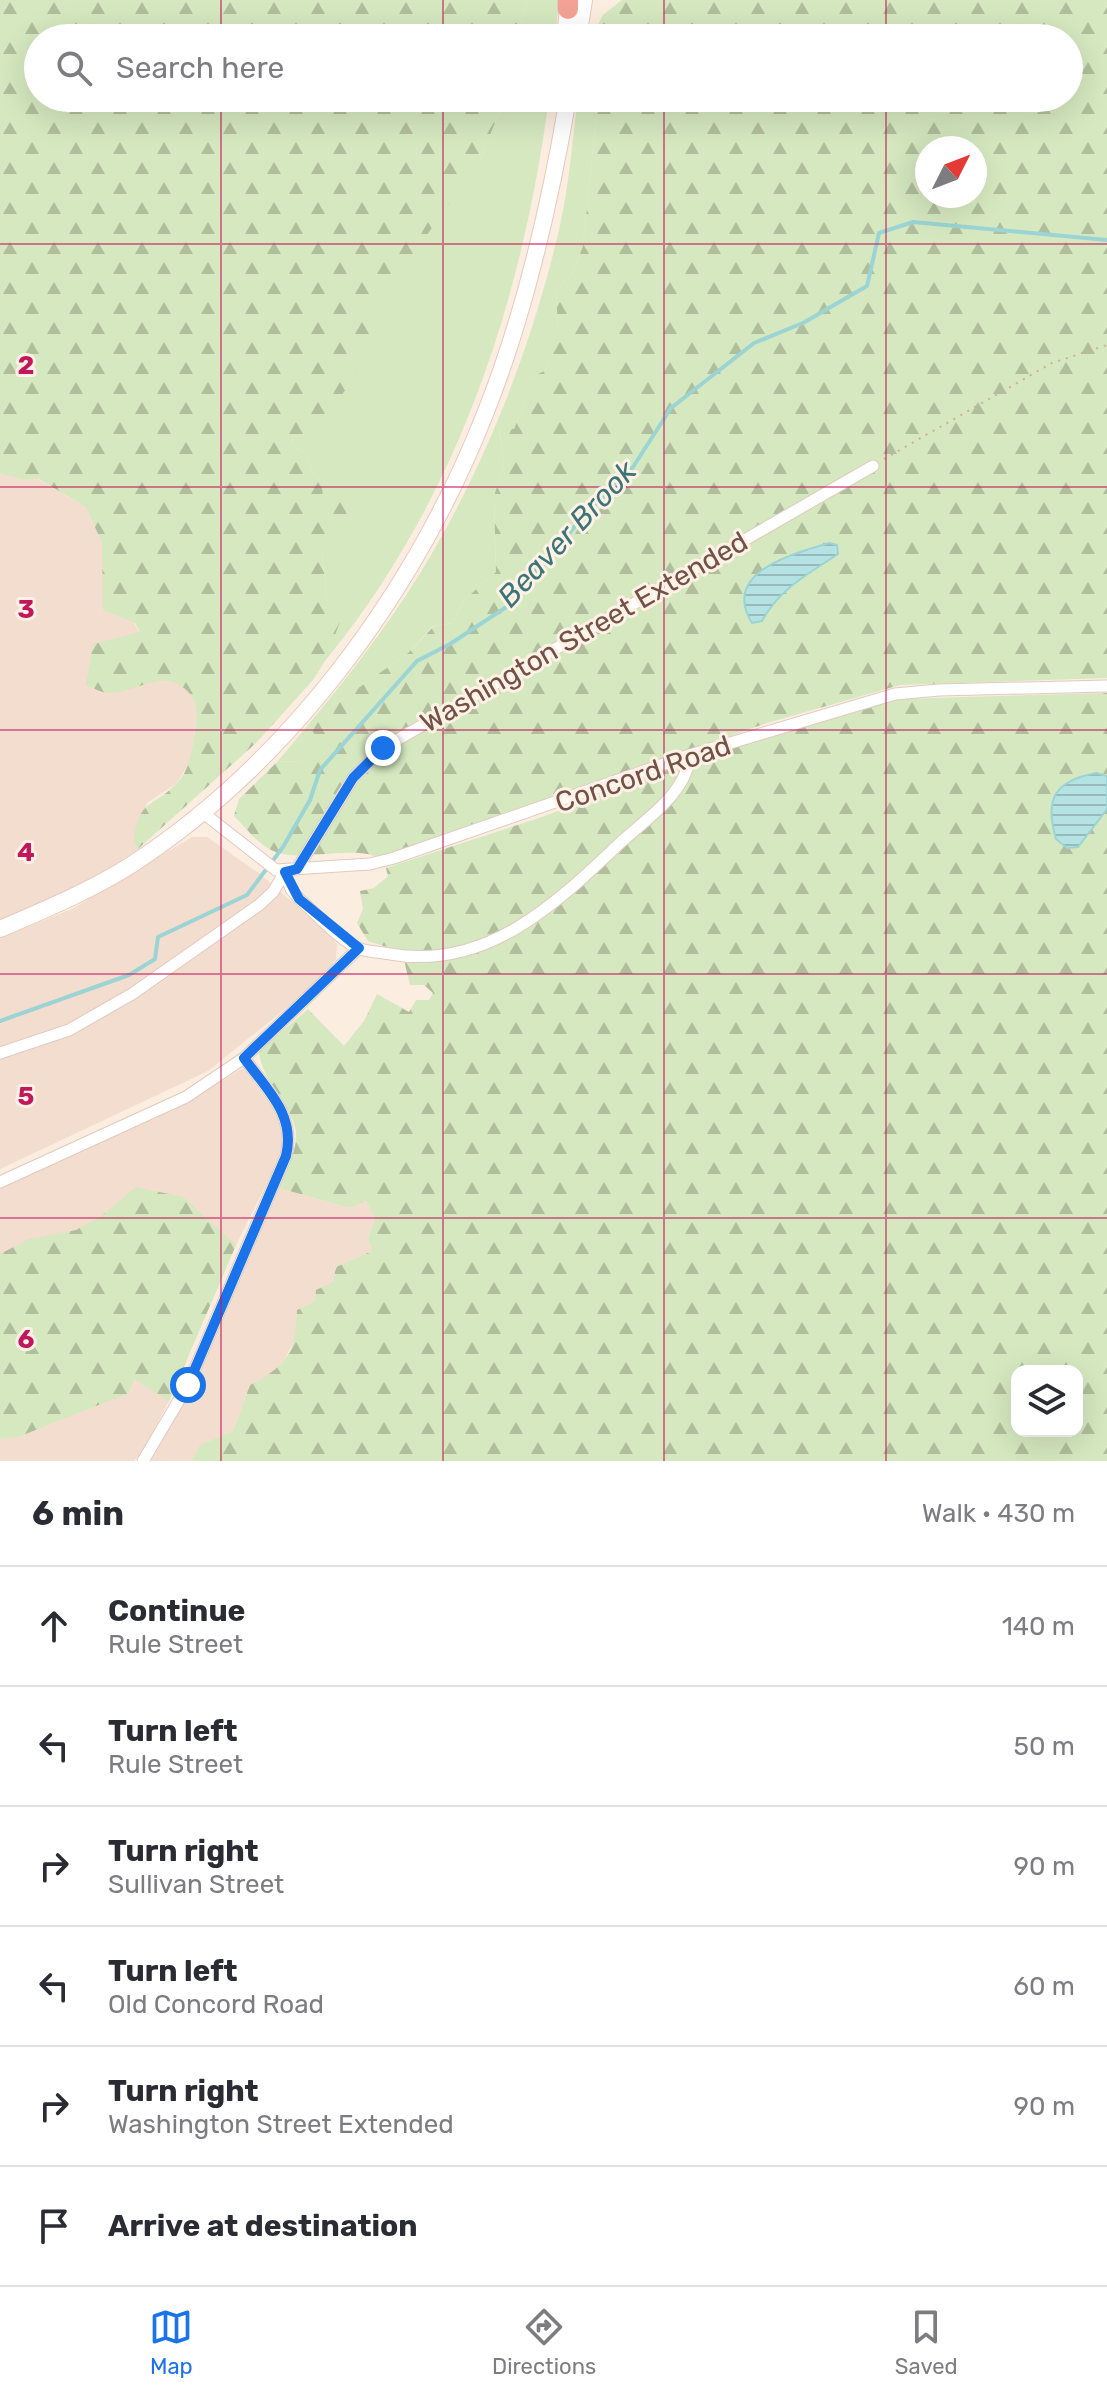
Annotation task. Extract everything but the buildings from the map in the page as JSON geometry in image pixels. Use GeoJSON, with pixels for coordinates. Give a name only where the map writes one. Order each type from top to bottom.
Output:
{"type":"FeatureCollection","features":[{"type":"Feature","properties":{"kind":"main road"},"geometry":{"type":"LineString","coordinates":[[568,24],[572,2]]}},
{"type":"Feature","properties":{"kind":"main road"},"geometry":{"type":"LineString","coordinates":[[572,2],[576,24]]}},
{"type":"Feature","properties":{"kind":"main road"},"geometry":{"type":"LineString","coordinates":[[548,191],[556,112]]}},
{"type":"Feature","properties":{"kind":"main road"},"geometry":{"type":"LineString","coordinates":[[0,929],[102,882],[202,812],[273,744],[332,678],[374,622],[426,537],[476,437],[503,365],[519,318],[565,112]]}},
{"type":"Feature","properties":{"kind":"street","name":"Washington Street Extended"},"geometry":{"type":"LineString","coordinates":[[0,1053],[69,1030],[132,994],[259,905],[273,892],[353,778],[383,748],[873,466]]}},
{"type":"Feature","properties":{"kind":"street","name":"Concord Road"},"geometry":{"type":"LineString","coordinates":[[286,870],[394,858],[690,755],[895,694],[1107,686]]}},
{"type":"Feature","properties":{"kind":"street"},"geometry":{"type":"LineString","coordinates":[[202,812],[256,858],[286,870],[299,899],[359,948],[409,957],[436,958],[495,942],[583,878],[678,789],[689,769],[690,755]]}},
{"type":"Feature","properties":{"kind":"street"},"geometry":{"type":"LineString","coordinates":[[0,1182],[186,1097],[244,1058],[359,948]]}},
{"type":"Feature","properties":{"kind":"street"},"geometry":{"type":"LineString","coordinates":[[143,1461],[188,1385],[286,1156],[291,1135],[287,1120],[244,1058]]}},
{"type":"Feature","properties":{"kind":"path"},"geometry":{"type":"LineString","coordinates":[[873,466],[1052,363],[1107,345]]}},
{"type":"Feature","properties":{"kind":"shaded area"},"geometry":{"type":"Polygon","coordinates":[[[6,472],[24,480],[36,478],[86,507],[102,543],[104,574],[140,633],[94,644],[91,669],[176,681],[193,695],[197,714],[191,760],[177,783],[147,803],[134,844],[138,849],[93,881],[0,921],[0,473],[6,472]]]}},
{"type":"Feature","properties":{"kind":"shaded area"},"geometry":{"type":"Polygon","coordinates":[[[192,837],[207,837],[260,874],[329,934],[337,944],[336,959],[321,980],[208,1071],[0,1169],[0,938],[72,909],[192,837]]]}},
{"type":"Feature","properties":{"kind":"shaded area"},"geometry":{"type":"Polygon","coordinates":[[[243,1068],[273,1108],[285,1134],[279,1159],[236,1245],[169,1401],[143,1451],[134,1461],[0,1461],[0,1186],[186,1103],[243,1068]]]}},
{"type":"Feature","properties":{"kind":"shaded area"},"geometry":{"type":"Polygon","coordinates":[[[279,1188],[350,1208],[366,1201],[375,1219],[368,1238],[372,1251],[336,1267],[333,1282],[315,1301],[297,1310],[296,1336],[280,1369],[250,1385],[233,1431],[201,1445],[192,1461],[151,1461],[196,1379],[279,1188]]]}},
{"type":"Feature","properties":{"kind":"green space"},"geometry":{"type":"Polygon","coordinates":[[[0,0],[527,0],[521,24],[24,24],[24,112],[499,112],[480,160],[395,280],[359,320],[373,325],[378,331],[349,385],[310,439],[292,435],[291,444],[307,454],[315,478],[321,480],[324,504],[339,499],[348,507],[344,522],[331,528],[336,539],[331,551],[322,553],[327,604],[340,622],[325,661],[313,680],[257,742],[138,849],[134,844],[142,812],[177,783],[188,766],[196,708],[184,688],[166,681],[109,693],[86,685],[93,644],[140,632],[135,623],[103,610],[102,543],[86,507],[37,478],[24,480],[0,473],[0,0]]]}},
{"type":"Feature","properties":{"kind":"green space"},"geometry":{"type":"Polygon","coordinates":[[[527,0],[559,0],[556,24],[521,24],[527,0]]]}},
{"type":"Feature","properties":{"kind":"green space"},"geometry":{"type":"Polygon","coordinates":[[[622,0],[1107,0],[1107,678],[900,685],[767,723],[515,813],[377,857],[351,853],[283,854],[256,839],[234,816],[239,799],[277,762],[303,761],[321,741],[311,730],[323,713],[408,653],[434,626],[453,623],[464,600],[496,572],[494,496],[504,465],[499,428],[514,429],[526,400],[526,380],[548,369],[546,346],[558,329],[556,291],[573,272],[583,246],[597,112],[1083,112],[1083,24],[598,24],[603,15],[622,0]]]}},
{"type":"Feature","properties":{"kind":"green space"},"geometry":{"type":"Polygon","coordinates":[[[499,112],[547,112],[521,249],[501,323],[476,396],[447,466],[412,534],[371,599],[325,661],[339,622],[327,604],[322,552],[331,528],[321,495],[321,480],[315,478],[307,454],[291,444],[292,435],[310,438],[349,385],[358,321],[480,160],[499,112]]]}},
{"type":"Feature","properties":{"kind":"green space"},"geometry":{"type":"Polygon","coordinates":[[[576,112],[597,112],[583,246],[573,272],[556,291],[558,329],[547,346],[548,369],[526,380],[526,400],[514,429],[499,429],[504,465],[494,496],[496,572],[464,600],[453,623],[433,626],[408,653],[323,713],[322,741],[303,761],[277,762],[390,619],[446,529],[470,482],[513,383],[530,332],[559,230],[576,112]]]}},
{"type":"Feature","properties":{"kind":"green space"},"geometry":{"type":"Polygon","coordinates":[[[1107,693],[1107,1461],[192,1461],[200,1445],[233,1431],[250,1385],[273,1371],[287,1356],[294,1337],[297,1310],[315,1301],[316,1290],[333,1282],[336,1267],[372,1251],[368,1238],[375,1219],[366,1201],[350,1208],[279,1188],[293,1153],[296,1132],[289,1112],[265,1073],[259,1051],[308,1009],[344,1046],[364,1021],[377,994],[409,1012],[416,1000],[429,1000],[433,993],[424,985],[410,985],[402,952],[368,941],[357,923],[363,909],[360,891],[374,888],[388,876],[386,868],[542,817],[696,759],[897,699],[1107,693]]]}},
{"type":"Feature","properties":{"kind":"green space"},"geometry":{"type":"Polygon","coordinates":[[[136,1187],[183,1197],[236,1245],[169,1401],[134,1379],[129,1393],[18,1437],[0,1439],[0,1254],[29,1239],[76,1230],[100,1217],[136,1187]]]}},
{"type":"Feature","properties":{"kind":"water"},"geometry":{"type":"Polygon","coordinates":[[[829,543],[837,545],[838,554],[786,591],[762,621],[752,623],[745,605],[746,590],[753,578],[781,559],[829,543]]]}},
{"type":"Feature","properties":{"kind":"water"},"geometry":{"type":"Polygon","coordinates":[[[1096,773],[1107,776],[1107,809],[1078,847],[1067,848],[1056,839],[1053,825],[1051,813],[1056,794],[1071,781],[1096,773]]]}},
{"type":"Feature","properties":{"kind":"waterway","name":"Beaver Brook"},"geometry":{"type":"LineString","coordinates":[[0,1021],[129,975],[155,959],[158,937],[247,895],[283,847],[310,800],[320,770],[417,661],[450,644],[514,602],[580,520],[633,467],[671,408],[754,343],[803,323],[867,286],[879,233],[913,222],[1107,240]]}},
{"type":"Feature","properties":{"kind":"route"},"geometry":{"type":"LineString","coordinates":[[188,1385],[286,1156],[291,1135],[287,1120],[244,1058],[329,981],[359,948],[299,899],[291,889],[285,872],[297,869],[312,840],[353,778],[383,748]]}}]}
